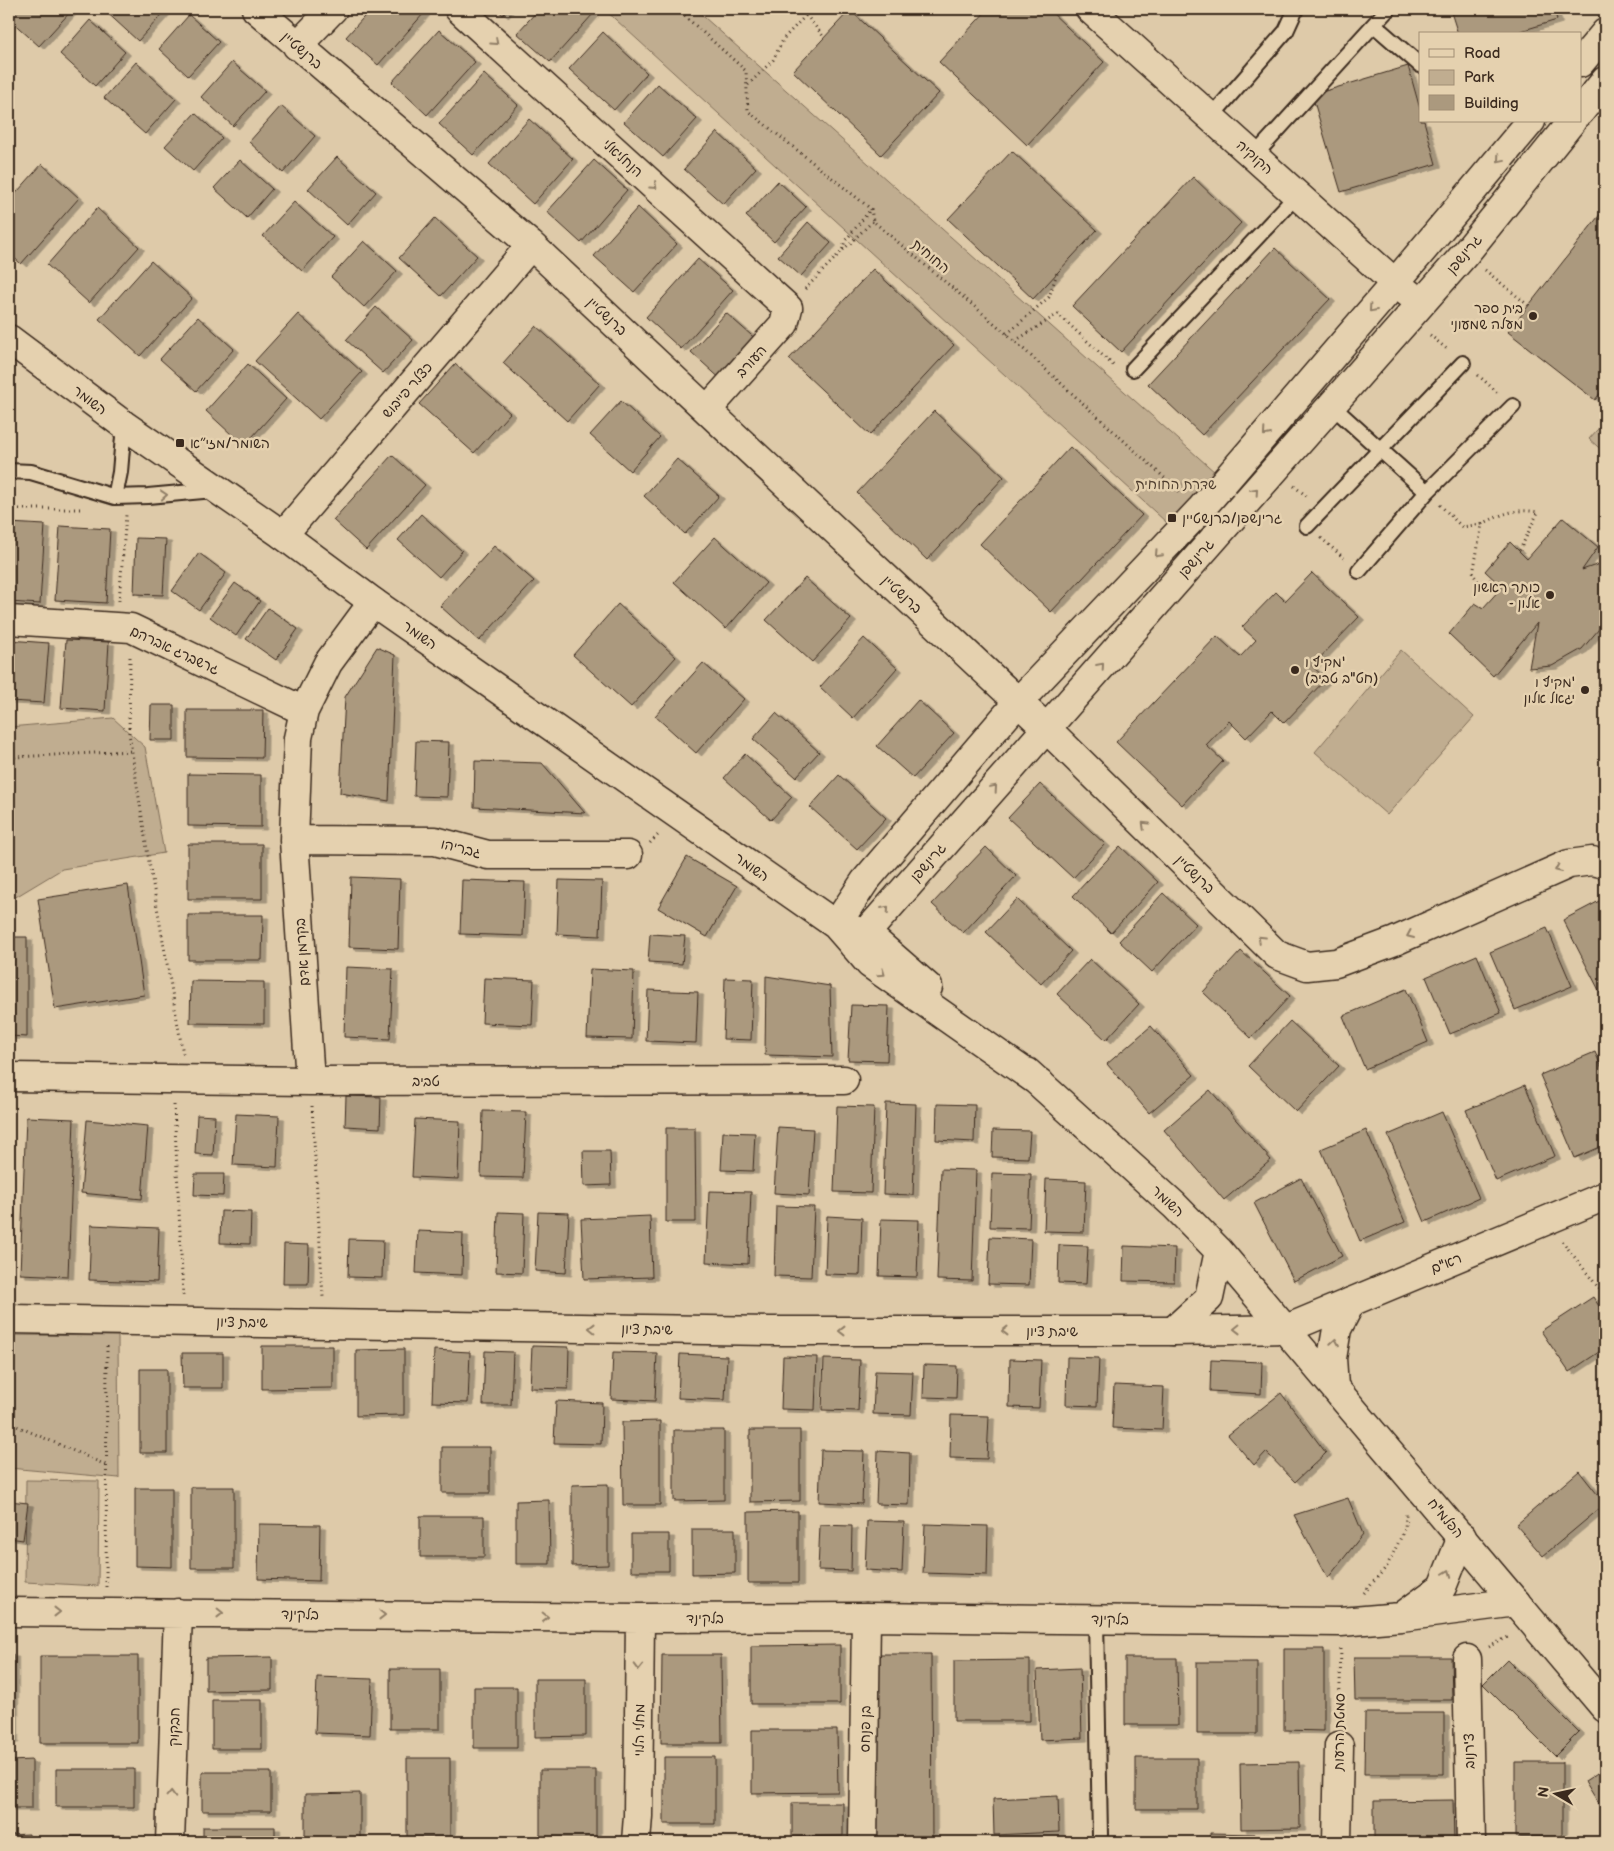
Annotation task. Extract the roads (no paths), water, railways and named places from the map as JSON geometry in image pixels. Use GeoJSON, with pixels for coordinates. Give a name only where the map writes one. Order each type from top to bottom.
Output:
{"type":"FeatureCollection","features":[{"type":"Feature","properties":{"kind":"street","name":"ברנשטיין"},"geometry":{"type":"LineString","coordinates":[[256,9],[531,245],[1046,728],[1277,955],[1307,966],[1336,963],[1395,941],[1569,864],[1592,861],[1605,864]]}},
{"type":"Feature","properties":{"kind":"street"},"geometry":{"type":"LineString","coordinates":[[297,46],[333,9]]}},
{"type":"Feature","properties":{"kind":"street","name":"הנחליאלי"},"geometry":{"type":"LineString","coordinates":[[459,9],[788,308]]}},
{"type":"Feature","properties":{"kind":"street","name":"הקוקיה"},"geometry":{"type":"LineString","coordinates":[[1090,9],[1395,283],[1421,303]]}},
{"type":"Feature","properties":{"kind":"street"},"geometry":{"type":"LineString","coordinates":[[1582,61],[1605,33]]}},
{"type":"Feature","properties":{"kind":"street"},"geometry":{"type":"LineString","coordinates":[[1582,110],[1605,81]]}},
{"type":"Feature","properties":{"kind":"street"},"geometry":{"type":"LineString","coordinates":[[852,935],[865,881],[1018,702],[1200,510],[1530,122]]}},
{"type":"Feature","properties":{"kind":"street","name":"גרינשפן"},"geometry":{"type":"LineString","coordinates":[[852,935],[1046,728],[1332,406],[1465,254],[1571,122]]}},
{"type":"Feature","properties":{"kind":"street","name":"כצלר פייבוש"},"geometry":{"type":"LineString","coordinates":[[284,535],[531,245]]}},
{"type":"Feature","properties":{"kind":"street","name":"העורב"},"geometry":{"type":"LineString","coordinates":[[707,410],[784,324],[788,308]]}},
{"type":"Feature","properties":{"kind":"street","name":"השומר"},"geometry":{"type":"LineString","coordinates":[[9,339],[124,425],[284,535],[373,602],[852,935],[870,964],[1040,1083],[1174,1205],[1219,1251],[1286,1329]]}},
{"type":"Feature","properties":{"kind":"street","name":"בקרמן אדם"},"geometry":{"type":"LineString","coordinates":[[310,1081],[294,840],[298,738],[304,711],[328,663],[373,602]]}},
{"type":"Feature","properties":{"kind":"street","name":"גרשברג אברהם"},"geometry":{"type":"LineString","coordinates":[[9,620],[124,627],[304,711]]}},
{"type":"Feature","properties":{"kind":"street","name":"גבריהו"},"geometry":{"type":"LineString","coordinates":[[294,840],[435,841],[488,855],[628,855]]}},
{"type":"Feature","properties":{"kind":"street","name":"טביב"},"geometry":{"type":"LineString","coordinates":[[9,1077],[310,1081],[844,1080]]}},
{"type":"Feature","properties":{"kind":"street","name":"רא\"ם"},"geometry":{"type":"LineString","coordinates":[[1286,1329],[1547,1222],[1605,1196]]}},
{"type":"Feature","properties":{"kind":"street"},"geometry":{"type":"LineString","coordinates":[[1173,1331],[1209,1298],[1219,1251]]}},
{"type":"Feature","properties":{"kind":"street"},"geometry":{"type":"LineString","coordinates":[[1334,1386],[1332,1358],[1337,1329],[1350,1302]]}},
{"type":"Feature","properties":{"kind":"street","name":"שיבת ציון"},"geometry":{"type":"LineString","coordinates":[[9,1319],[770,1331],[1173,1331],[1286,1329]]}},
{"type":"Feature","properties":{"kind":"street","name":"הפלמ\"ח"},"geometry":{"type":"LineString","coordinates":[[1286,1329],[1605,1708]]}},
{"type":"Feature","properties":{"kind":"street"},"geometry":{"type":"LineString","coordinates":[[1401,1617],[1442,1587],[1462,1537]]}},
{"type":"Feature","properties":{"kind":"street","name":"בלקינד"},"geometry":{"type":"LineString","coordinates":[[9,1612],[1341,1622],[1401,1617],[1516,1602]]}},
{"type":"Feature","properties":{"kind":"street","name":"חבקוק"},"geometry":{"type":"LineString","coordinates":[[170,1842],[178,1613]]}},
{"type":"Feature","properties":{"kind":"street","name":"בן פנחס"},"geometry":{"type":"LineString","coordinates":[[864,1842],[866,1617]]}},
{"type":"Feature","properties":{"kind":"street","name":"מחלי הלוי"},"geometry":{"type":"LineString","coordinates":[[636,1842],[638,1816],[640,1618]]}},
{"type":"Feature","properties":{"kind":"street","name":"צ'רנוב"},"geometry":{"type":"LineString","coordinates":[[1467,1659],[1471,1842]]}},
{"type":"Feature","properties":{"kind":"street","name":"סמטת הרעות"},"geometry":{"type":"LineString","coordinates":[[1337,1842],[1339,1746]]}},
{"type":"Feature","properties":{"kind":"lane"},"geometry":{"type":"LineString","coordinates":[[1211,117],[1286,31],[1296,9]]}},
{"type":"Feature","properties":{"kind":"lane"},"geometry":{"type":"LineString","coordinates":[[1254,156],[1388,9]]}},
{"type":"Feature","properties":{"kind":"lane"},"geometry":{"type":"LineString","coordinates":[[1374,24],[1419,64]]}},
{"type":"Feature","properties":{"kind":"lane"},"geometry":{"type":"LineString","coordinates":[[1133,369],[1297,195]]}},
{"type":"Feature","properties":{"kind":"lane"},"geometry":{"type":"LineString","coordinates":[[1307,526],[1463,363]]}},
{"type":"Feature","properties":{"kind":"lane"},"geometry":{"type":"LineString","coordinates":[[1332,406],[1427,492]]}},
{"type":"Feature","properties":{"kind":"lane"},"geometry":{"type":"LineString","coordinates":[[1359,571],[1427,492],[1513,406]]}},
{"type":"Feature","properties":{"kind":"lane"},"geometry":{"type":"LineString","coordinates":[[115,497],[120,472],[124,425]]}},
{"type":"Feature","properties":{"kind":"lane"},"geometry":{"type":"LineString","coordinates":[[9,472],[31,472],[115,497],[219,490]]}},
{"type":"Feature","properties":{"kind":"lane"},"geometry":{"type":"LineString","coordinates":[[1096,1619],[1100,1835]]}},
{"type":"Feature","properties":{"kind":"place","name":"בית ספר מעלה שמעוני"},"geometry":{"type":"Point","coordinates":[1533,316]}},
{"type":"Feature","properties":{"kind":"place","name":"השומר/מזי״א"},"geometry":{"type":"Point","coordinates":[180,443]}},
{"type":"Feature","properties":{"kind":"place","name":"גרינשפן/ברנשטיין"},"geometry":{"type":"Point","coordinates":[1172,518]}},
{"type":"Feature","properties":{"kind":"place","name":"כותר ראשון - אלון"},"geometry":{"type":"Point","coordinates":[1550,595]}},
{"type":"Feature","properties":{"kind":"place","name":"מקיף ו' (חט\"ב טביב)"},"geometry":{"type":"Point","coordinates":[1295,670]}},
{"type":"Feature","properties":{"kind":"place","name":"מקיף ו' יגאל אלון"},"geometry":{"type":"Point","coordinates":[1585,690]}},
{"type":"Feature","properties":{"kind":"park label","name":"שדרת החוחית"},"geometry":{"type":"Point","coordinates":[1176,484]}}]}
